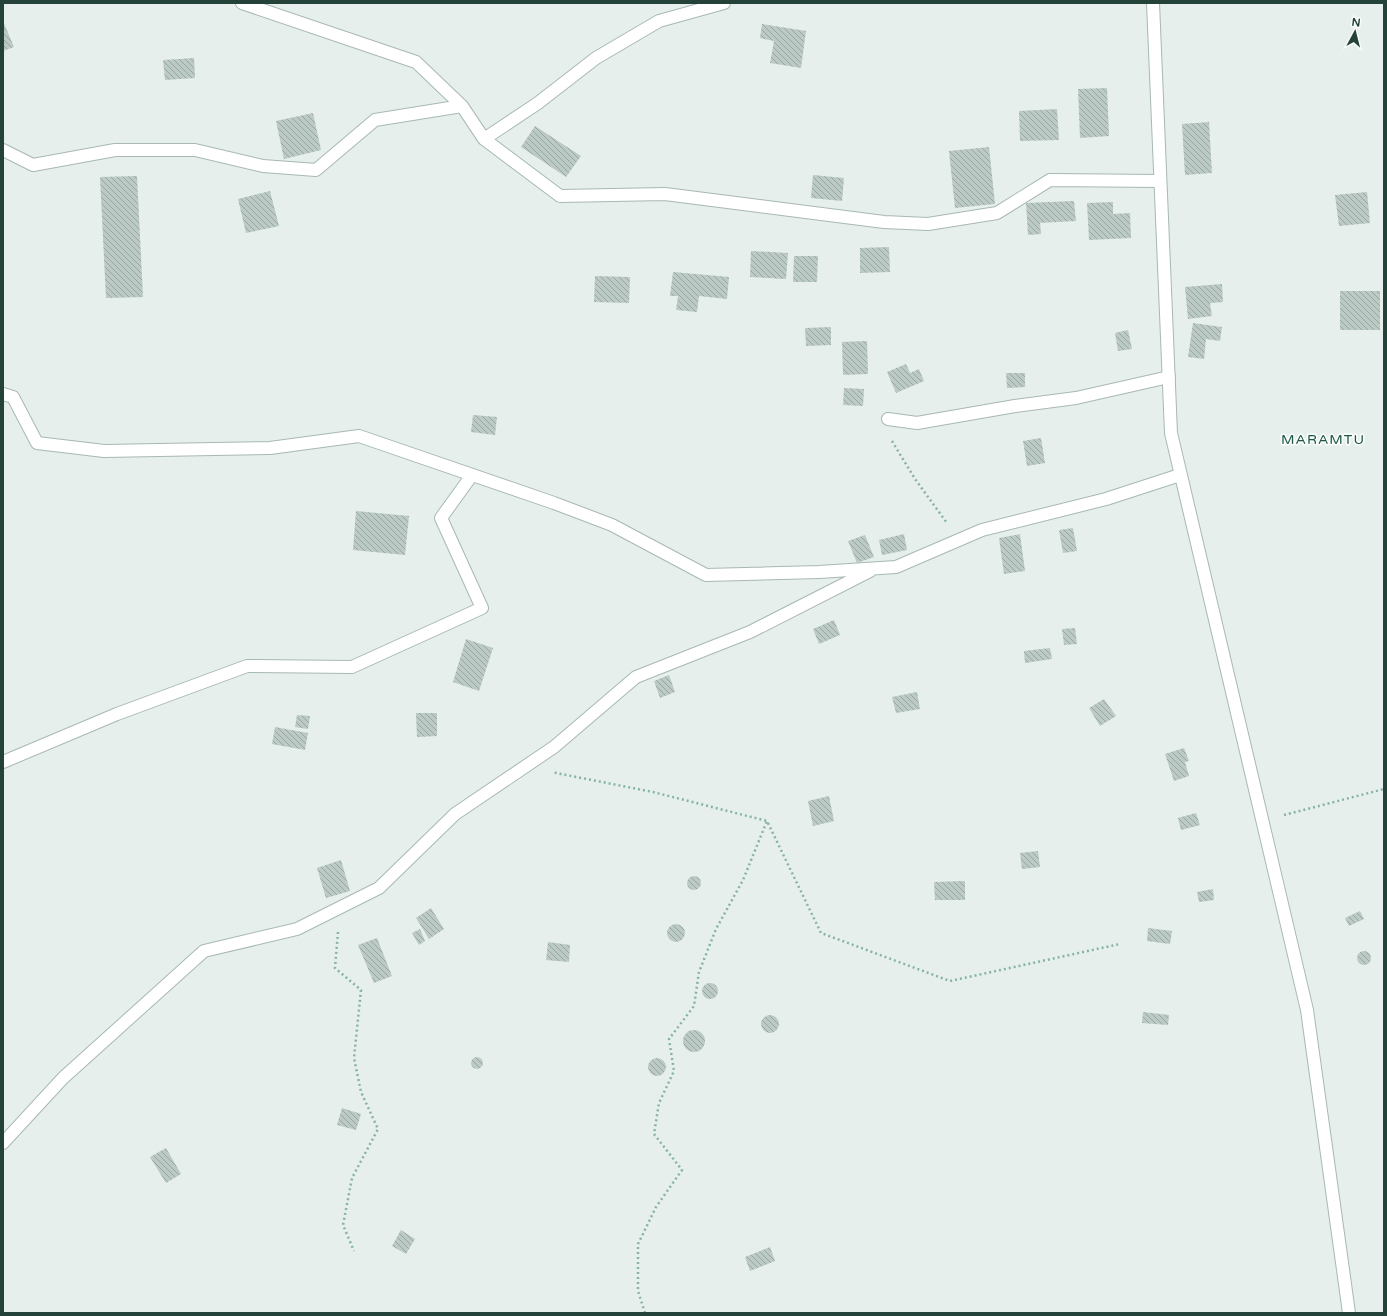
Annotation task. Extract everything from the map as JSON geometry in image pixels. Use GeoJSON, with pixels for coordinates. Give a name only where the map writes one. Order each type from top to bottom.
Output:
{"type":"FeatureCollection","features":[{"type":"Feature","properties":{"kind":"street"},"geometry":{"type":"LineString","coordinates":[[242,3],[416,62],[462,106],[484,139],[560,196],[665,194],[884,222],[928,224],[997,213],[1050,180],[1160,181]]}},
{"type":"Feature","properties":{"kind":"street"},"geometry":{"type":"LineString","coordinates":[[484,139],[538,103],[596,58],[659,21],[724,3]]}},
{"type":"Feature","properties":{"kind":"street"},"geometry":{"type":"LineString","coordinates":[[1153,3],[1171,433],[1307,1010],[1349,1313]]}},
{"type":"Feature","properties":{"kind":"street"},"geometry":{"type":"LineString","coordinates":[[3,150],[33,165],[115,150],[195,150],[264,166],[316,170],[375,120],[462,106]]}},
{"type":"Feature","properties":{"kind":"street"},"geometry":{"type":"LineString","coordinates":[[888,419],[917,423],[1015,406],[1076,398],[1169,378]]}},
{"type":"Feature","properties":{"kind":"street"},"geometry":{"type":"LineString","coordinates":[[3,394],[12,397],[37,443],[104,451],[270,448],[359,436],[554,503],[612,525],[706,575],[819,572],[896,567],[982,530],[1106,499],[1180,475]]}},
{"type":"Feature","properties":{"kind":"street"},"geometry":{"type":"LineString","coordinates":[[3,762],[117,714],[247,666],[352,667],[482,608],[442,518],[472,475]]}},
{"type":"Feature","properties":{"kind":"street"},"geometry":{"type":"LineString","coordinates":[[3,1143],[63,1078],[204,952],[297,929],[379,888],[455,814],[554,747],[636,677],[750,632],[875,568]]}},
{"type":"Feature","properties":{"kind":"path"},"geometry":{"type":"LineString","coordinates":[[888,419],[886,431],[915,479],[959,540]]}},
{"type":"Feature","properties":{"kind":"path"},"geometry":{"type":"LineString","coordinates":[[543,755],[556,773],[653,792],[767,821],[821,933],[950,981],[1120,944]]}},
{"type":"Feature","properties":{"kind":"path"},"geometry":{"type":"LineString","coordinates":[[1262,820],[1384,789]]}},
{"type":"Feature","properties":{"kind":"path"},"geometry":{"type":"LineString","coordinates":[[645,1313],[638,1291],[638,1244],[656,1207],[682,1170],[654,1134],[659,1104],[674,1070],[669,1038],[694,1006],[699,972],[716,930],[743,880],[767,821]]}},
{"type":"Feature","properties":{"kind":"path"},"geometry":{"type":"LineString","coordinates":[[339,907],[335,968],[361,990],[354,1058],[361,1092],[378,1129],[352,1178],[343,1225],[354,1251]]}},
{"type":"Feature","properties":{"kind":"building"},"geometry":{"type":"Polygon","coordinates":[[[3,21],[14,47],[3,51],[3,21]]]}},
{"type":"Feature","properties":{"kind":"building"},"geometry":{"type":"Polygon","coordinates":[[[762,24],[806,31],[801,68],[770,63],[774,41],[760,38],[762,24]]]}},
{"type":"Feature","properties":{"kind":"building"},"geometry":{"type":"Polygon","coordinates":[[[194,58],[195,78],[165,80],[163,60],[194,58]]]}},
{"type":"Feature","properties":{"kind":"building"},"geometry":{"type":"Polygon","coordinates":[[[1107,88],[1109,136],[1080,138],[1078,89],[1107,88]]]}},
{"type":"Feature","properties":{"kind":"building"},"geometry":{"type":"Polygon","coordinates":[[[1057,109],[1059,140],[1020,141],[1019,111],[1057,109]]]}},
{"type":"Feature","properties":{"kind":"building"},"geometry":{"type":"Polygon","coordinates":[[[313,113],[321,150],[284,159],[276,121],[313,113]]]}},
{"type":"Feature","properties":{"kind":"building"},"geometry":{"type":"Polygon","coordinates":[[[1209,122],[1212,173],[1185,175],[1182,124],[1209,122]]]}},
{"type":"Feature","properties":{"kind":"building"},"geometry":{"type":"Polygon","coordinates":[[[535,126],[581,156],[566,177],[521,147],[535,126]]]}},
{"type":"Feature","properties":{"kind":"building"},"geometry":{"type":"Polygon","coordinates":[[[989,147],[995,204],[955,208],[949,151],[989,147]]]}},
{"type":"Feature","properties":{"kind":"building"},"geometry":{"type":"Polygon","coordinates":[[[813,175],[844,178],[842,201],[811,198],[813,175]]]}},
{"type":"Feature","properties":{"kind":"building"},"geometry":{"type":"Polygon","coordinates":[[[137,176],[143,297],[106,298],[100,177],[137,176]]]}},
{"type":"Feature","properties":{"kind":"building"},"geometry":{"type":"Polygon","coordinates":[[[270,191],[279,226],[246,233],[238,199],[270,191]]]}},
{"type":"Feature","properties":{"kind":"building"},"geometry":{"type":"Polygon","coordinates":[[[1367,192],[1370,223],[1339,226],[1335,195],[1367,192]]]}},
{"type":"Feature","properties":{"kind":"building"},"geometry":{"type":"Polygon","coordinates":[[[1074,201],[1076,221],[1040,223],[1041,234],[1028,235],[1026,203],[1074,201]]]}},
{"type":"Feature","properties":{"kind":"building"},"geometry":{"type":"Polygon","coordinates":[[[1113,202],[1113,214],[1130,213],[1131,238],[1089,240],[1087,203],[1113,202]]]}},
{"type":"Feature","properties":{"kind":"building"},"geometry":{"type":"Polygon","coordinates":[[[889,247],[890,272],[860,273],[860,248],[889,247]]]}},
{"type":"Feature","properties":{"kind":"building"},"geometry":{"type":"Polygon","coordinates":[[[751,251],[788,253],[786,279],[750,277],[751,251]]]}},
{"type":"Feature","properties":{"kind":"building"},"geometry":{"type":"Polygon","coordinates":[[[794,256],[818,256],[817,282],[793,282],[794,256]]]}},
{"type":"Feature","properties":{"kind":"building"},"geometry":{"type":"Polygon","coordinates":[[[673,272],[729,277],[727,299],[699,296],[697,312],[676,310],[678,296],[670,296],[673,272]]]}},
{"type":"Feature","properties":{"kind":"building"},"geometry":{"type":"Polygon","coordinates":[[[595,276],[630,277],[629,303],[594,302],[595,276]]]}},
{"type":"Feature","properties":{"kind":"building"},"geometry":{"type":"Polygon","coordinates":[[[1222,284],[1223,302],[1210,303],[1212,316],[1188,319],[1185,287],[1222,284]]]}},
{"type":"Feature","properties":{"kind":"building"},"geometry":{"type":"Polygon","coordinates":[[[1340,291],[1380,291],[1380,330],[1340,330],[1340,291]]]}},
{"type":"Feature","properties":{"kind":"building"},"geometry":{"type":"Polygon","coordinates":[[[1193,323],[1222,327],[1220,341],[1206,339],[1204,359],[1188,357],[1193,323]]]}},
{"type":"Feature","properties":{"kind":"building"},"geometry":{"type":"Polygon","coordinates":[[[831,327],[831,345],[806,346],[805,328],[831,327]]]}},
{"type":"Feature","properties":{"kind":"building"},"geometry":{"type":"Polygon","coordinates":[[[1128,330],[1132,349],[1118,351],[1115,333],[1128,330]]]}},
{"type":"Feature","properties":{"kind":"building"},"geometry":{"type":"Polygon","coordinates":[[[867,341],[868,374],[843,375],[842,342],[867,341]]]}},
{"type":"Feature","properties":{"kind":"building"},"geometry":{"type":"Polygon","coordinates":[[[906,364],[910,373],[919,369],[924,381],[896,393],[887,372],[906,364]]]}},
{"type":"Feature","properties":{"kind":"building"},"geometry":{"type":"Polygon","coordinates":[[[1006,373],[1025,373],[1025,387],[1007,388],[1006,373]]]}},
{"type":"Feature","properties":{"kind":"building"},"geometry":{"type":"Polygon","coordinates":[[[844,388],[864,389],[863,406],[843,405],[844,388]]]}},
{"type":"Feature","properties":{"kind":"building"},"geometry":{"type":"Polygon","coordinates":[[[473,415],[497,417],[495,435],[471,432],[473,415]]]}},
{"type":"Feature","properties":{"kind":"building"},"geometry":{"type":"Polygon","coordinates":[[[1041,438],[1045,463],[1027,466],[1023,441],[1041,438]]]}},
{"type":"Feature","properties":{"kind":"building"},"geometry":{"type":"Polygon","coordinates":[[[356,511],[409,516],[405,555],[353,550],[356,511]]]}},
{"type":"Feature","properties":{"kind":"building"},"geometry":{"type":"Polygon","coordinates":[[[1073,528],[1077,551],[1063,553],[1059,530],[1073,528]]]}},
{"type":"Feature","properties":{"kind":"building"},"geometry":{"type":"Polygon","coordinates":[[[904,534],[907,550],[882,555],[879,540],[904,534]]]}},
{"type":"Feature","properties":{"kind":"building"},"geometry":{"type":"Polygon","coordinates":[[[1020,534],[1025,571],[1004,574],[999,538],[1020,534]]]}},
{"type":"Feature","properties":{"kind":"building"},"geometry":{"type":"Polygon","coordinates":[[[865,535],[874,557],[857,563],[848,541],[865,535]]]}},
{"type":"Feature","properties":{"kind":"building"},"geometry":{"type":"Polygon","coordinates":[[[834,620],[840,635],[819,644],[813,629],[834,620]]]}},
{"type":"Feature","properties":{"kind":"building"},"geometry":{"type":"Polygon","coordinates":[[[1075,628],[1077,644],[1064,645],[1062,629],[1075,628]]]}},
{"type":"Feature","properties":{"kind":"building"},"geometry":{"type":"Polygon","coordinates":[[[466,639],[493,648],[479,691],[453,682],[466,639]]]}},
{"type":"Feature","properties":{"kind":"building"},"geometry":{"type":"Polygon","coordinates":[[[1050,648],[1052,659],[1025,663],[1024,651],[1050,648]]]}},
{"type":"Feature","properties":{"kind":"building"},"geometry":{"type":"Polygon","coordinates":[[[669,675],[675,692],[660,698],[654,681],[669,675]]]}},
{"type":"Feature","properties":{"kind":"building"},"geometry":{"type":"Polygon","coordinates":[[[917,692],[920,709],[896,713],[892,697],[917,692]]]}},
{"type":"Feature","properties":{"kind":"building"},"geometry":{"type":"Polygon","coordinates":[[[1104,699],[1116,716],[1100,726],[1089,708],[1104,699]]]}},
{"type":"Feature","properties":{"kind":"building"},"geometry":{"type":"Polygon","coordinates":[[[416,713],[437,713],[437,736],[417,737],[416,713]]]}},
{"type":"Feature","properties":{"kind":"building"},"geometry":{"type":"Polygon","coordinates":[[[297,715],[310,716],[308,729],[295,727],[297,715]]]}},
{"type":"Feature","properties":{"kind":"building"},"geometry":{"type":"Polygon","coordinates":[[[275,727],[308,733],[305,750],[272,744],[275,727]]]}},
{"type":"Feature","properties":{"kind":"building"},"geometry":{"type":"Polygon","coordinates":[[[1184,748],[1189,761],[1185,762],[1189,776],[1174,781],[1165,754],[1184,748]]]}},
{"type":"Feature","properties":{"kind":"building"},"geometry":{"type":"Polygon","coordinates":[[[829,796],[834,821],[813,826],[808,801],[829,796]]]}},
{"type":"Feature","properties":{"kind":"building"},"geometry":{"type":"Polygon","coordinates":[[[1196,813],[1200,825],[1181,830],[1178,818],[1196,813]]]}},
{"type":"Feature","properties":{"kind":"building"},"geometry":{"type":"Polygon","coordinates":[[[1038,851],[1040,867],[1022,869],[1020,853],[1038,851]]]}},
{"type":"Feature","properties":{"kind":"building"},"geometry":{"type":"Polygon","coordinates":[[[341,860],[350,891],[326,898],[317,868],[341,860]]]}},
{"type":"Feature","properties":{"kind":"building"},"geometry":{"type":"Polygon","coordinates":[[[694,876],[699,878],[701,883],[699,888],[694,890],[689,888],[687,883],[689,878],[694,876]]]}},
{"type":"Feature","properties":{"kind":"building"},"geometry":{"type":"Polygon","coordinates":[[[965,881],[965,900],[935,900],[934,882],[965,881]]]}},
{"type":"Feature","properties":{"kind":"building"},"geometry":{"type":"Polygon","coordinates":[[[1213,889],[1214,900],[1199,902],[1197,892],[1213,889]]]}},
{"type":"Feature","properties":{"kind":"building"},"geometry":{"type":"Polygon","coordinates":[[[431,908],[444,929],[429,939],[416,918],[431,908]]]}},
{"type":"Feature","properties":{"kind":"building"},"geometry":{"type":"Polygon","coordinates":[[[1360,911],[1364,919],[1349,926],[1345,918],[1360,911]]]}},
{"type":"Feature","properties":{"kind":"building"},"geometry":{"type":"Polygon","coordinates":[[[676,924],[682,927],[685,933],[682,939],[676,942],[670,939],[667,933],[670,927],[676,924]]]}},
{"type":"Feature","properties":{"kind":"building"},"geometry":{"type":"Polygon","coordinates":[[[1148,928],[1172,931],[1170,944],[1147,941],[1148,928]]]}},
{"type":"Feature","properties":{"kind":"building"},"geometry":{"type":"Polygon","coordinates":[[[420,929],[425,941],[419,945],[412,933],[420,929]]]}},
{"type":"Feature","properties":{"kind":"building"},"geometry":{"type":"Polygon","coordinates":[[[377,938],[392,976],[374,983],[358,945],[377,938]]]}},
{"type":"Feature","properties":{"kind":"building"},"geometry":{"type":"Polygon","coordinates":[[[548,942],[570,945],[569,962],[546,960],[548,942]]]}},
{"type":"Feature","properties":{"kind":"building"},"geometry":{"type":"Polygon","coordinates":[[[1364,951],[1369,953],[1371,958],[1369,963],[1364,965],[1359,963],[1357,958],[1359,953],[1364,951]]]}},
{"type":"Feature","properties":{"kind":"building"},"geometry":{"type":"Polygon","coordinates":[[[710,983],[716,985],[718,991],[716,997],[710,999],[704,997],[702,991],[704,985],[710,983]]]}},
{"type":"Feature","properties":{"kind":"building"},"geometry":{"type":"Polygon","coordinates":[[[1143,1012],[1169,1015],[1168,1025],[1142,1023],[1143,1012]]]}},
{"type":"Feature","properties":{"kind":"building"},"geometry":{"type":"Polygon","coordinates":[[[770,1015],[776,1018],[779,1024],[776,1030],[770,1033],[764,1030],[761,1024],[764,1018],[770,1015]]]}},
{"type":"Feature","properties":{"kind":"building"},"geometry":{"type":"Polygon","coordinates":[[[694,1030],[702,1033],[705,1041],[702,1049],[694,1052],[686,1049],[683,1041],[686,1033],[694,1030]]]}},
{"type":"Feature","properties":{"kind":"building"},"geometry":{"type":"Polygon","coordinates":[[[475,1057],[479,1057],[483,1063],[479,1069],[475,1069],[471,1065],[471,1061],[475,1057]]]}},
{"type":"Feature","properties":{"kind":"building"},"geometry":{"type":"Polygon","coordinates":[[[657,1058],[663,1061],[666,1067],[663,1073],[657,1076],[651,1073],[648,1067],[651,1061],[657,1058]]]}},
{"type":"Feature","properties":{"kind":"building"},"geometry":{"type":"Polygon","coordinates":[[[342,1108],[361,1114],[356,1130],[337,1125],[342,1108]]]}},
{"type":"Feature","properties":{"kind":"building"},"geometry":{"type":"Polygon","coordinates":[[[166,1148],[181,1174],[166,1183],[150,1157],[166,1148]]]}},
{"type":"Feature","properties":{"kind":"building"},"geometry":{"type":"Polygon","coordinates":[[[401,1230],[415,1239],[406,1254],[392,1246],[401,1230]]]}},
{"type":"Feature","properties":{"kind":"building"},"geometry":{"type":"Polygon","coordinates":[[[770,1247],[775,1261],[750,1271],[745,1257],[770,1247]]]}},
{"type":"Feature","properties":{"kind":"district","name":"MARAMTU"},"geometry":{"type":"Point","coordinates":[1323,439]}}]}
